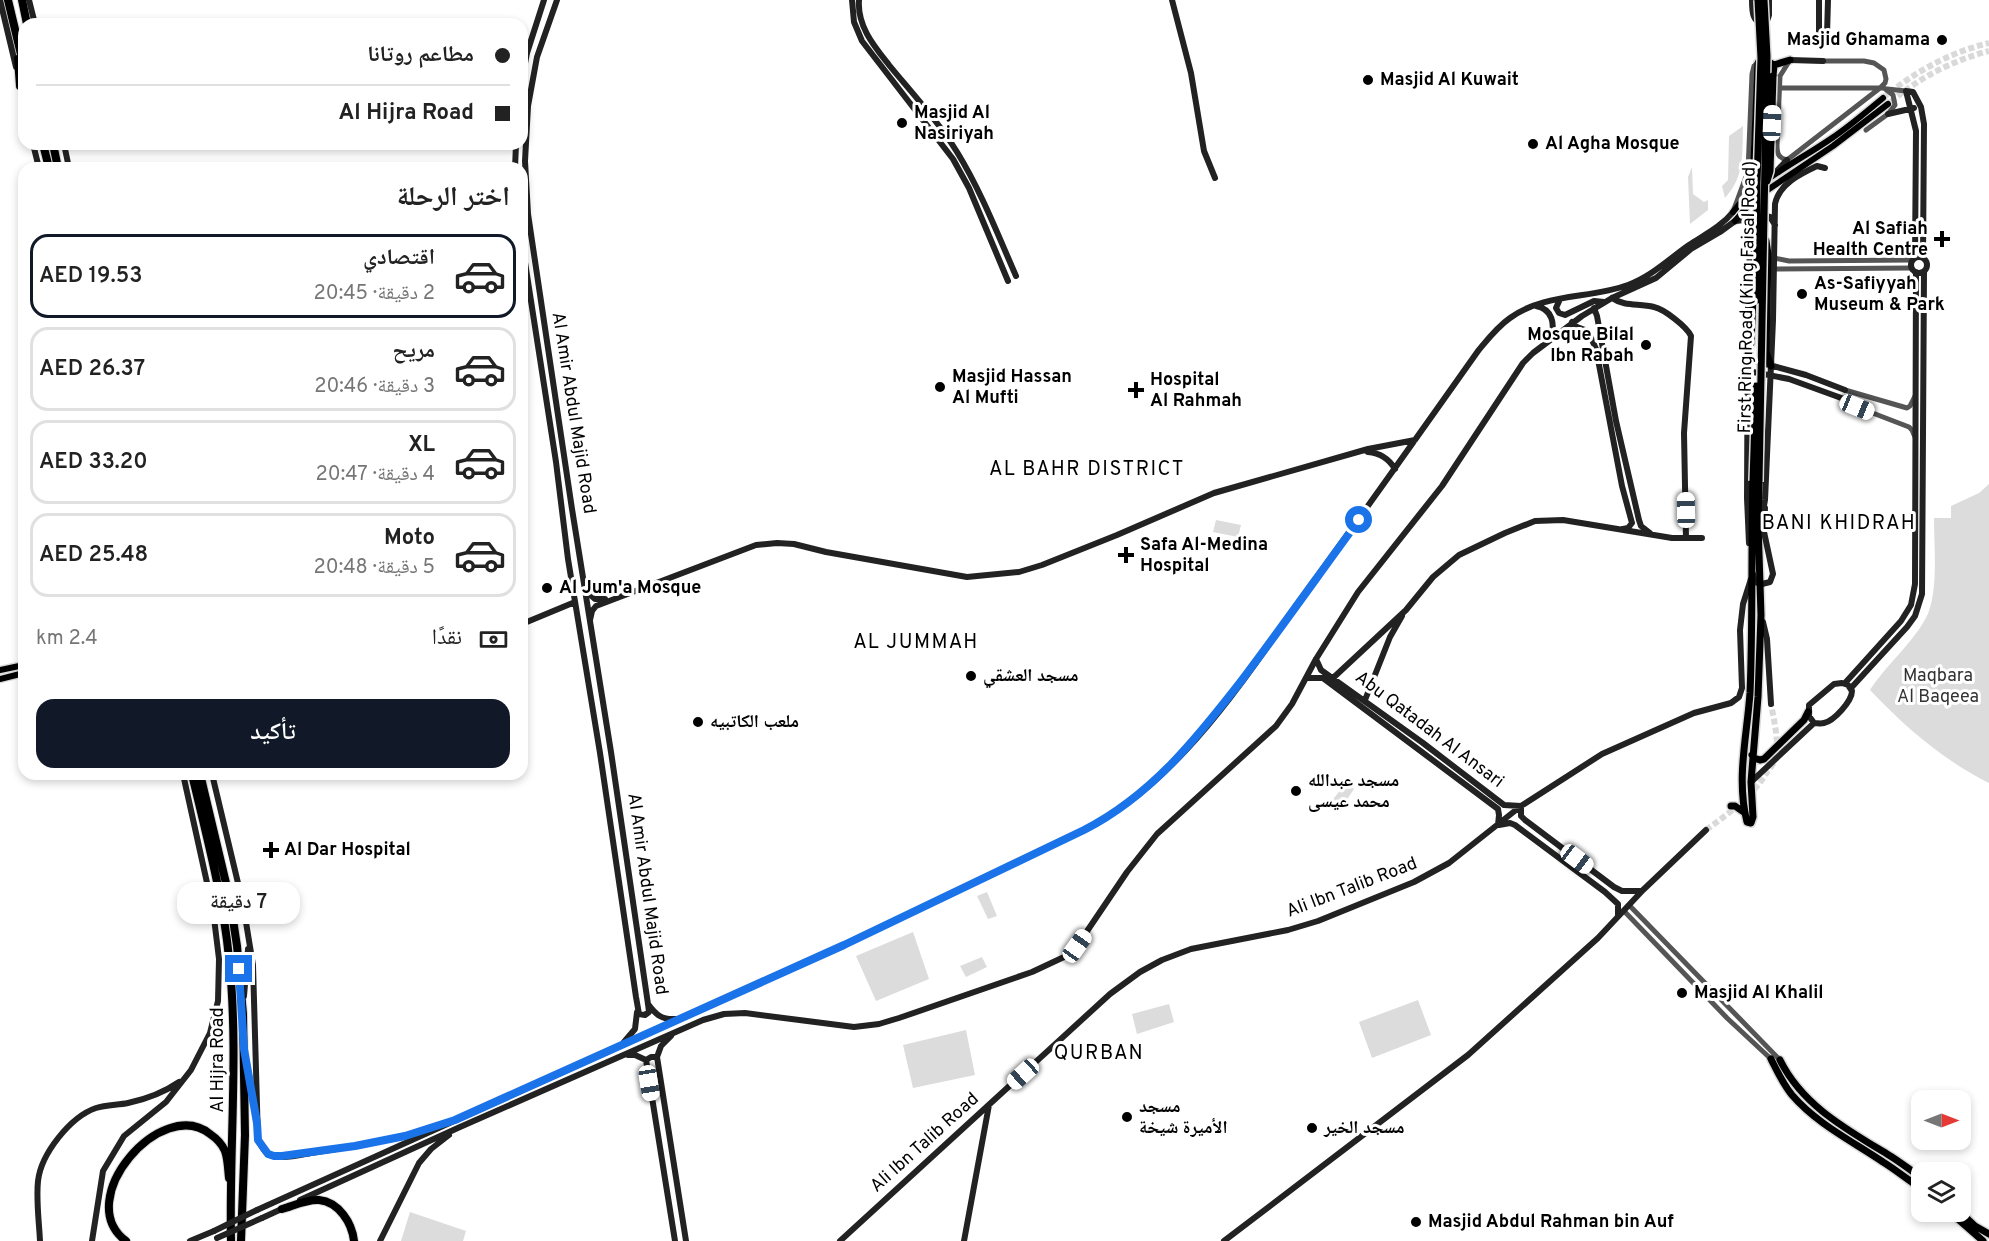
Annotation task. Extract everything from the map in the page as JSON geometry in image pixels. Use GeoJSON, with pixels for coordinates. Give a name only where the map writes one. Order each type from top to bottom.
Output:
{"type":"FeatureCollection","features":[{"type":"Feature","properties":{"kind":"highway"},"geometry":{"type":"LineString","coordinates":[[8,0],[18,42]]}},
{"type":"Feature","properties":{"kind":"highway","name":"First Ring Road (King Faisal Road)"},"geometry":{"type":"LineString","coordinates":[[1756,481],[1764,229],[1761,184],[1761,58],[1758,0]]}},
{"type":"Feature","properties":{"kind":"highway","name":"First Ring Road (King Faisal Road)"},"geometry":{"type":"LineString","coordinates":[[1745,813],[1747,822],[1751,823],[1753,817],[1752,755],[1758,697],[1761,615],[1756,481],[1758,237],[1767,56],[1764,0]]}},
{"type":"Feature","properties":{"kind":"highway"},"geometry":{"type":"LineString","coordinates":[[25,1],[27,18]]}},
{"type":"Feature","properties":{"kind":"highway"},"geometry":{"type":"LineString","coordinates":[[15,30],[18,64]]}},
{"type":"Feature","properties":{"kind":"highway"},"geometry":{"type":"LineString","coordinates":[[1774,65],[1770,171],[1761,184],[1754,172],[1758,63],[1767,61],[1774,65],[1790,60]]}},
{"type":"Feature","properties":{"kind":"highway"},"geometry":{"type":"LineString","coordinates":[[1764,229],[1768,254],[1766,352],[1771,366]]}},
{"type":"Feature","properties":{"kind":"highway"},"geometry":{"type":"LineString","coordinates":[[1747,359],[1751,343],[1754,256],[1758,237]]}},
{"type":"Feature","properties":{"kind":"highway"},"geometry":{"type":"LineString","coordinates":[[1745,813],[1742,766],[1749,694],[1751,563],[1756,481]]}},
{"type":"Feature","properties":{"kind":"highway"},"geometry":{"type":"LineString","coordinates":[[1752,755],[1760,760],[1764,759],[1804,720],[1808,712]]}},
{"type":"Feature","properties":{"kind":"highway","name":"Al Hijra Road"},"geometry":{"type":"LineString","coordinates":[[193,780],[222,906],[234,1015],[231,1241]]}},
{"type":"Feature","properties":{"kind":"highway","name":"Al Hijra Road"},"geometry":{"type":"LineString","coordinates":[[201,780],[230,900],[243,1014],[245,1136],[241,1241]]}},
{"type":"Feature","properties":{"kind":"highway"},"geometry":{"type":"LineString","coordinates":[[1731,806],[1745,813]]}},
{"type":"Feature","properties":{"kind":"highway"},"geometry":{"type":"LineString","coordinates":[[1771,1059],[1793,1096],[1811,1113],[1847,1140],[1911,1181]]}},
{"type":"Feature","properties":{"kind":"highway"},"geometry":{"type":"LineString","coordinates":[[1780,1060],[1796,1086],[1830,1119],[1911,1170]]}},
{"type":"Feature","properties":{"kind":"highway"},"geometry":{"type":"LineString","coordinates":[[126,1241],[116,1233],[111,1220],[108,1208],[109,1196],[116,1178],[131,1156],[155,1134],[169,1128],[181,1126],[198,1128],[217,1139],[225,1151],[232,1198]]}},
{"type":"Feature","properties":{"kind":"highway"},"geometry":{"type":"LineString","coordinates":[[282,1209],[320,1200],[330,1204],[340,1210],[348,1221],[354,1241]]}},
{"type":"Feature","properties":{"kind":"highway"},"geometry":{"type":"LineString","coordinates":[[1961,1222],[1983,1241]]}},
{"type":"Feature","properties":{"kind":"highway"},"geometry":{"type":"LineString","coordinates":[[1971,1222],[1989,1234]]}},
{"type":"Feature","properties":{"kind":"main road"},"geometry":{"type":"LineString","coordinates":[[0,0],[18,77]]}},
{"type":"Feature","properties":{"kind":"main road"},"geometry":{"type":"LineString","coordinates":[[528,47],[544,0]]}},
{"type":"Feature","properties":{"kind":"main road","name":"Al Amir Abdul Majid Road"},"geometry":{"type":"LineString","coordinates":[[528,106],[537,57],[557,0]]}},
{"type":"Feature","properties":{"kind":"main road"},"geometry":{"type":"LineString","coordinates":[[852,0],[854,22],[862,40],[953,159],[969,188],[1008,280]]}},
{"type":"Feature","properties":{"kind":"main road"},"geometry":{"type":"LineString","coordinates":[[859,0],[861,20],[865,31],[956,149],[971,175],[1016,276]]}},
{"type":"Feature","properties":{"kind":"main road"},"geometry":{"type":"LineString","coordinates":[[1172,0],[1191,73],[1204,151],[1215,178]]}},
{"type":"Feature","properties":{"kind":"main road"},"geometry":{"type":"LineString","coordinates":[[1752,0],[1754,18],[1757,22],[1762,23],[1767,21],[1769,15],[1769,0]]}},
{"type":"Feature","properties":{"kind":"main road"},"geometry":{"type":"LineString","coordinates":[[1819,0],[1819,35],[1822,37],[1827,35],[1828,0]]}},
{"type":"Feature","properties":{"kind":"main road"},"geometry":{"type":"LineString","coordinates":[[25,1],[32,18]]}},
{"type":"Feature","properties":{"kind":"main road"},"geometry":{"type":"LineString","coordinates":[[1790,60],[1823,61]]}},
{"type":"Feature","properties":{"kind":"main road"},"geometry":{"type":"LineString","coordinates":[[1910,92],[1921,107],[1924,123],[1917,258]]}},
{"type":"Feature","properties":{"kind":"main road"},"geometry":{"type":"LineString","coordinates":[[1845,683],[1851,688],[1852,698],[1828,722],[1814,723],[1809,716],[1809,705],[1834,684],[1845,683],[1887,638],[1911,606],[1915,584],[1916,131],[1910,92]]}},
{"type":"Feature","properties":{"kind":"main road"},"geometry":{"type":"LineString","coordinates":[[190,1241],[875,930],[1006,863],[1103,820],[1120,809],[1159,778],[1209,721],[1262,654],[1488,339],[1507,319],[1534,306],[1613,289],[1645,277],[1688,245],[1713,230],[1771,177],[1886,101],[1836,143],[1754,199],[1735,221],[1691,249],[1648,283],[1612,298],[1572,322],[1523,363],[1460,463],[1358,592],[1316,659],[1292,704],[1276,726],[1157,834],[1127,872],[1077,946],[1065,957],[1032,972],[879,1024],[854,1027],[745,1013],[724,1014],[703,1020],[210,1241]]}},
{"type":"Feature","properties":{"kind":"main road"},"geometry":{"type":"LineString","coordinates":[[1888,114],[1921,107]]}},
{"type":"Feature","properties":{"kind":"main road"},"geometry":{"type":"LineString","coordinates":[[1771,177],[1787,160]]}},
{"type":"Feature","properties":{"kind":"main road"},"geometry":{"type":"LineString","coordinates":[[1782,188],[1800,174],[1817,166],[1825,168]]}},
{"type":"Feature","properties":{"kind":"main road"},"geometry":{"type":"LineString","coordinates":[[1788,176],[1800,174]]}},
{"type":"Feature","properties":{"kind":"main road"},"geometry":{"type":"LineString","coordinates":[[1752,577],[1760,584],[1770,582],[1773,574],[1764,532],[1775,204],[1788,176]]}},
{"type":"Feature","properties":{"kind":"main road"},"geometry":{"type":"LineString","coordinates":[[1751,563],[1747,506],[1747,359],[1751,227],[1754,216],[1762,213],[1770,217],[1775,228]]}},
{"type":"Feature","properties":{"kind":"main road","name":"Al Amir Abdul Majid Road"},"geometry":{"type":"LineString","coordinates":[[528,214],[584,589],[612,752],[648,1004],[649,1012],[645,1015],[639,1014],[528,281]]}},
{"type":"Feature","properties":{"kind":"main road"},"geometry":{"type":"LineString","coordinates":[[1735,221],[1745,220],[1751,227]]}},
{"type":"Feature","properties":{"kind":"main road"},"geometry":{"type":"LineString","coordinates":[[1917,258],[1926,261],[1928,265],[1917,271]]}},
{"type":"Feature","properties":{"kind":"main road"},"geometry":{"type":"LineString","coordinates":[[1851,688],[1907,627],[1919,604],[1923,582],[1924,455],[1917,271]]}},
{"type":"Feature","properties":{"kind":"main road"},"geometry":{"type":"LineString","coordinates":[[1612,298],[1618,302],[1657,308],[1689,330],[1691,336],[1684,433],[1686,538]]}},
{"type":"Feature","properties":{"kind":"main road"},"geometry":{"type":"LineString","coordinates":[[1560,299],[1556,308],[1559,313],[1565,315],[1594,301],[1605,302]]}},
{"type":"Feature","properties":{"kind":"main road"},"geometry":{"type":"LineString","coordinates":[[1534,306],[1546,310],[1552,319],[1553,331],[1548,341]]}},
{"type":"Feature","properties":{"kind":"main road"},"geometry":{"type":"LineString","coordinates":[[1594,308],[1622,486],[1636,522],[1656,536]]}},
{"type":"Feature","properties":{"kind":"main road"},"geometry":{"type":"LineString","coordinates":[[1572,322],[1577,327],[1588,331],[1599,348]]}},
{"type":"Feature","properties":{"kind":"main road"},"geometry":{"type":"LineString","coordinates":[[1747,359],[1806,375],[1845,390]]}},
{"type":"Feature","properties":{"kind":"main road"},"geometry":{"type":"LineString","coordinates":[[1748,371],[1803,383],[1845,399]]}},
{"type":"Feature","properties":{"kind":"main road"},"geometry":{"type":"LineString","coordinates":[[1748,392],[1758,382],[1763,384],[1769,393]]}},
{"type":"Feature","properties":{"kind":"main road"},"geometry":{"type":"LineString","coordinates":[[546,396],[555,395]]}},
{"type":"Feature","properties":{"kind":"main road"},"geometry":{"type":"LineString","coordinates":[[590,623],[592,611],[596,606],[740,551],[768,543],[803,545],[826,552],[967,577],[1019,572],[1117,535],[1214,493],[1358,452],[1415,440]]}},
{"type":"Feature","properties":{"kind":"main road"},"geometry":{"type":"LineString","coordinates":[[1358,452],[1375,452],[1389,460],[1395,469]]}},
{"type":"Feature","properties":{"kind":"main road"},"geometry":{"type":"LineString","coordinates":[[1758,523],[1765,508]]}},
{"type":"Feature","properties":{"kind":"main road"},"geometry":{"type":"LineString","coordinates":[[1333,678],[1406,610],[1433,577],[1459,555],[1502,534],[1536,521],[1563,520],[1656,536],[1702,538]]}},
{"type":"Feature","properties":{"kind":"main road"},"geometry":{"type":"LineString","coordinates":[[1619,530],[1628,528],[1636,522]]}},
{"type":"Feature","properties":{"kind":"main road","name":"Ali Ibn Talib Road"},"geometry":{"type":"LineString","coordinates":[[840,1241],[1110,994],[1140,972],[1162,960],[1191,949],[1288,930],[1318,921],[1414,882],[1449,863],[1521,806],[1602,754],[1694,714],[1731,703],[1739,697],[1742,688],[1740,630],[1743,604],[1752,577]]}},
{"type":"Feature","properties":{"kind":"main road"},"geometry":{"type":"LineString","coordinates":[[584,589],[595,599],[615,598]]}},
{"type":"Feature","properties":{"kind":"main road"},"geometry":{"type":"LineString","coordinates":[[528,622],[575,602]]}},
{"type":"Feature","properties":{"kind":"main road"},"geometry":{"type":"LineString","coordinates":[[1365,700],[1390,637],[1406,610]]}},
{"type":"Feature","properties":{"kind":"main road"},"geometry":{"type":"LineString","coordinates":[[1761,615],[1767,639],[1771,704]]}},
{"type":"Feature","properties":{"kind":"main road","name":"Abu Qatadah Al Ansari"},"geometry":{"type":"LineString","coordinates":[[1316,659],[1318,666],[1333,678],[1504,805],[1521,806]]}},
{"type":"Feature","properties":{"kind":"main road"},"geometry":{"type":"LineString","coordinates":[[0,670],[18,666]]}},
{"type":"Feature","properties":{"kind":"main road"},"geometry":{"type":"LineString","coordinates":[[0,679],[18,674]]}},
{"type":"Feature","properties":{"kind":"main road","name":"Abu Qatadah Al Ansari"},"geometry":{"type":"LineString","coordinates":[[1306,678],[1323,678],[1498,809],[1498,826]]}},
{"type":"Feature","properties":{"kind":"main road"},"geometry":{"type":"LineString","coordinates":[[1751,782],[1814,723]]}},
{"type":"Feature","properties":{"kind":"main road"},"geometry":{"type":"LineString","coordinates":[[600,753],[612,752]]}},
{"type":"Feature","properties":{"kind":"main road"},"geometry":{"type":"LineString","coordinates":[[92,1241],[103,1171],[124,1136],[166,1102],[190,1070],[210,1033],[218,1001],[219,959],[213,910],[184,780]]}},
{"type":"Feature","properties":{"kind":"main road"},"geometry":{"type":"LineString","coordinates":[[213,780],[242,899],[253,965],[257,1123],[258,1140],[263,1149],[274,1156],[282,1156],[355,1146],[405,1136],[455,1120]]}},
{"type":"Feature","properties":{"kind":"main road"},"geometry":{"type":"LineString","coordinates":[[1113,804],[1120,809]]}},
{"type":"Feature","properties":{"kind":"main road"},"geometry":{"type":"LineString","coordinates":[[1521,806],[1521,816],[1525,820],[1614,887],[1622,891],[1642,891]]}},
{"type":"Feature","properties":{"kind":"main road"},"geometry":{"type":"LineString","coordinates":[[1498,826],[1510,823],[1515,825],[1605,892],[1624,910]]}},
{"type":"Feature","properties":{"kind":"main road"},"geometry":{"type":"LineString","coordinates":[[1224,1241],[1468,1055],[1598,938],[1690,843],[1706,830]]}},
{"type":"Feature","properties":{"kind":"main road"},"geometry":{"type":"LineString","coordinates":[[872,923],[875,930]]}},
{"type":"Feature","properties":{"kind":"main road"},"geometry":{"type":"LineString","coordinates":[[243,1014],[248,936]]}},
{"type":"Feature","properties":{"kind":"main road"},"geometry":{"type":"LineString","coordinates":[[648,1004],[657,1015],[663,1018],[680,1019]]}},
{"type":"Feature","properties":{"kind":"main road"},"geometry":{"type":"LineString","coordinates":[[620,1046],[635,1029],[638,1005]]}},
{"type":"Feature","properties":{"kind":"main road"},"geometry":{"type":"LineString","coordinates":[[675,1032],[661,1046],[657,1057],[686,1241]]}},
{"type":"Feature","properties":{"kind":"main road"},"geometry":{"type":"LineString","coordinates":[[244,1049],[257,1123]]}},
{"type":"Feature","properties":{"kind":"main road"},"geometry":{"type":"LineString","coordinates":[[624,1055],[635,1055],[646,1060]]}},
{"type":"Feature","properties":{"kind":"main road"},"geometry":{"type":"LineString","coordinates":[[646,1060],[657,1057]]}},
{"type":"Feature","properties":{"kind":"main road"},"geometry":{"type":"LineString","coordinates":[[646,1060],[675,1241]]}},
{"type":"Feature","properties":{"kind":"main road"},"geometry":{"type":"LineString","coordinates":[[40,1241],[38,1180],[50,1149],[66,1129],[80,1116],[96,1108],[145,1099],[163,1093],[182,1081]]}},
{"type":"Feature","properties":{"kind":"main road"},"geometry":{"type":"LineString","coordinates":[[145,1099],[155,1102],[153,1112]]}},
{"type":"Feature","properties":{"kind":"main road"},"geometry":{"type":"LineString","coordinates":[[964,1241],[990,1104]]}},
{"type":"Feature","properties":{"kind":"main road"},"geometry":{"type":"LineString","coordinates":[[380,1241],[419,1163],[431,1149],[460,1127]]}},
{"type":"Feature","properties":{"kind":"street"},"geometry":{"type":"LineString","coordinates":[[1790,60],[1780,76],[1777,152],[1787,160],[1882,88],[1885,83],[1884,70],[1879,66],[1864,61],[1823,61]]}},
{"type":"Feature","properties":{"kind":"street"},"geometry":{"type":"LineString","coordinates":[[1733,212],[1748,171],[1752,74],[1754,66],[1758,63]]}},
{"type":"Feature","properties":{"kind":"street"},"geometry":{"type":"LineString","coordinates":[[1779,88],[1882,88],[1910,92]]}},
{"type":"Feature","properties":{"kind":"street"},"geometry":{"type":"LineString","coordinates":[[1866,130],[1888,114],[1895,105],[1895,100],[1888,91],[1882,88]]}},
{"type":"Feature","properties":{"kind":"street"},"geometry":{"type":"LineString","coordinates":[[1774,258],[1790,261],[1917,258]]}},
{"type":"Feature","properties":{"kind":"street"},"geometry":{"type":"LineString","coordinates":[[1774,269],[1917,271]]}},
{"type":"Feature","properties":{"kind":"street"},"geometry":{"type":"LineString","coordinates":[[1845,390],[1907,408],[1916,395]]}},
{"type":"Feature","properties":{"kind":"street"},"geometry":{"type":"LineString","coordinates":[[1845,399],[1857,407],[1909,427],[1916,443]]}},
{"type":"Feature","properties":{"kind":"street"},"geometry":{"type":"LineString","coordinates":[[1916,455],[1924,455]]}},
{"type":"Feature","properties":{"kind":"street"},"geometry":{"type":"LineString","coordinates":[[1916,490],[1923,490]]}},
{"type":"Feature","properties":{"kind":"street"},"geometry":{"type":"LineString","coordinates":[[1624,910],[1727,1018],[1771,1059]]}},
{"type":"Feature","properties":{"kind":"street"},"geometry":{"type":"LineString","coordinates":[[1624,910],[1780,1060]]}},
{"type":"Feature","properties":{"kind":"green space"},"geometry":{"type":"Polygon","coordinates":[[[1743,126],[1739,173],[1725,198],[1722,186],[1728,180],[1729,136],[1743,126]]]}},
{"type":"Feature","properties":{"kind":"green space"},"geometry":{"type":"Polygon","coordinates":[[[1692,167],[1693,194],[1704,202],[1708,200],[1708,210],[1690,224],[1688,177],[1692,167]]]}},
{"type":"Feature","properties":{"kind":"green space","name":"Maqbara Al Baqeea"},"geometry":{"type":"Polygon","coordinates":[[[1989,484],[1989,783],[1956,764],[1925,742],[1870,690],[1918,631],[1929,611],[1935,578],[1934,518],[1951,518],[1951,506],[1979,493],[1989,484]]]}},
{"type":"Feature","properties":{"kind":"green space"},"geometry":{"type":"Polygon","coordinates":[[[1216,520],[1241,525],[1238,537],[1213,532],[1216,520]]]}},
{"type":"Feature","properties":{"kind":"green space"},"geometry":{"type":"Polygon","coordinates":[[[1346,783],[1354,789],[1340,810],[1330,803],[1346,783]]]}},
{"type":"Feature","properties":{"kind":"green space"},"geometry":{"type":"Polygon","coordinates":[[[987,892],[997,916],[988,919],[977,896],[987,892]]]}},
{"type":"Feature","properties":{"kind":"green space"},"geometry":{"type":"Polygon","coordinates":[[[913,932],[929,979],[876,1001],[856,956],[913,932]]]}},
{"type":"Feature","properties":{"kind":"green space"},"geometry":{"type":"Polygon","coordinates":[[[982,957],[987,967],[966,977],[960,966],[982,957]]]}},
{"type":"Feature","properties":{"kind":"green space"},"geometry":{"type":"Polygon","coordinates":[[[1418,1000],[1431,1035],[1372,1058],[1359,1022],[1418,1000]]]}},
{"type":"Feature","properties":{"kind":"green space"},"geometry":{"type":"Polygon","coordinates":[[[1169,1004],[1174,1022],[1137,1034],[1132,1014],[1169,1004]]]}},
{"type":"Feature","properties":{"kind":"green space"},"geometry":{"type":"Polygon","coordinates":[[[966,1030],[975,1075],[913,1088],[903,1045],[966,1030]]]}},
{"type":"Feature","properties":{"kind":"green space"},"geometry":{"type":"Polygon","coordinates":[[[410,1212],[466,1231],[463,1241],[401,1241],[410,1212]]]}},
{"type":"Feature","properties":{"kind":"tunnel"},"geometry":{"type":"LineString","coordinates":[[1883,98],[1933,64],[1989,43]]}},
{"type":"Feature","properties":{"kind":"tunnel"},"geometry":{"type":"LineString","coordinates":[[1891,102],[1913,85],[1937,71],[1963,59],[1989,51]]}},
{"type":"Feature","properties":{"kind":"tunnel"},"geometry":{"type":"LineString","coordinates":[[1706,830],[1747,797],[1774,762],[1777,740],[1771,704]]}},
{"type":"Feature","properties":{"kind":"place","name":"Masjid Ghamama"},"geometry":{"type":"Point","coordinates":[1942,40]}},
{"type":"Feature","properties":{"kind":"place","name":"Masjid Al Kuwait"},"geometry":{"type":"Point","coordinates":[1368,80]}},
{"type":"Feature","properties":{"kind":"place","name":"Masjid Al Nasiriyah"},"geometry":{"type":"Point","coordinates":[902,123]}},
{"type":"Feature","properties":{"kind":"place","name":"Al Agha Mosque"},"geometry":{"type":"Point","coordinates":[1533,144]}},
{"type":"Feature","properties":{"kind":"place","name":"Al Safiah Health Centre"},"geometry":{"type":"Point","coordinates":[1942,239]}},
{"type":"Feature","properties":{"kind":"place","name":"As-Safiyyah Museum & Park"},"geometry":{"type":"Point","coordinates":[1802,294]}},
{"type":"Feature","properties":{"kind":"place","name":"Mosque Bilal Ibn Rabah"},"geometry":{"type":"Point","coordinates":[1646,345]}},
{"type":"Feature","properties":{"kind":"place","name":"Masjid Hassan Al Mufti"},"geometry":{"type":"Point","coordinates":[940,387]}},
{"type":"Feature","properties":{"kind":"place","name":"Hospital Al Rahmah"},"geometry":{"type":"Point","coordinates":[1136,390]}},
{"type":"Feature","properties":{"kind":"place","name":"Safa Al-Medina Hospital"},"geometry":{"type":"Point","coordinates":[1126,555]}},
{"type":"Feature","properties":{"kind":"place","name":"Al Jum'a Mosque"},"geometry":{"type":"Point","coordinates":[547,588]}},
{"type":"Feature","properties":{"kind":"place","name":"مسجد العشقي"},"geometry":{"type":"Point","coordinates":[971,676]}},
{"type":"Feature","properties":{"kind":"place","name":"ملعب الكاتبيه"},"geometry":{"type":"Point","coordinates":[698,722]}},
{"type":"Feature","properties":{"kind":"place","name":"مسجد عبدالله محمد عيسى"},"geometry":{"type":"Point","coordinates":[1296,791]}},
{"type":"Feature","properties":{"kind":"place","name":"Al Dar Hospital"},"geometry":{"type":"Point","coordinates":[271,850]}},
{"type":"Feature","properties":{"kind":"place","name":"Masjid Al Khalil"},"geometry":{"type":"Point","coordinates":[1682,993]}},
{"type":"Feature","properties":{"kind":"place","name":"مسجد الأميرة شيخة"},"geometry":{"type":"Point","coordinates":[1127,1117]}},
{"type":"Feature","properties":{"kind":"place","name":"مسجد الخير"},"geometry":{"type":"Point","coordinates":[1312,1128]}},
{"type":"Feature","properties":{"kind":"place","name":"Masjid Abdul Rahman bin Auf"},"geometry":{"type":"Point","coordinates":[1416,1222]}},
{"type":"Feature","properties":{"kind":"district","name":"AL BAHR DISTRICT"},"geometry":{"type":"Point","coordinates":[1087,470]}},
{"type":"Feature","properties":{"kind":"district","name":"BANI KHIDRAH"},"geometry":{"type":"Point","coordinates":[1839,524]}},
{"type":"Feature","properties":{"kind":"district","name":"AL JUMMAH"},"geometry":{"type":"Point","coordinates":[916,643]}},
{"type":"Feature","properties":{"kind":"district","name":"QURBAN"},"geometry":{"type":"Point","coordinates":[1099,1054]}},
{"type":"Feature","properties":{"kind":"route"},"geometry":{"type":"LineString","coordinates":[[239,969],[244,1049],[258,1140],[268,1154],[282,1156],[328,1151],[405,1136],[455,1120],[844,945],[1111,815],[1159,778],[1193,741],[1262,654],[1359,520]]}}]}
